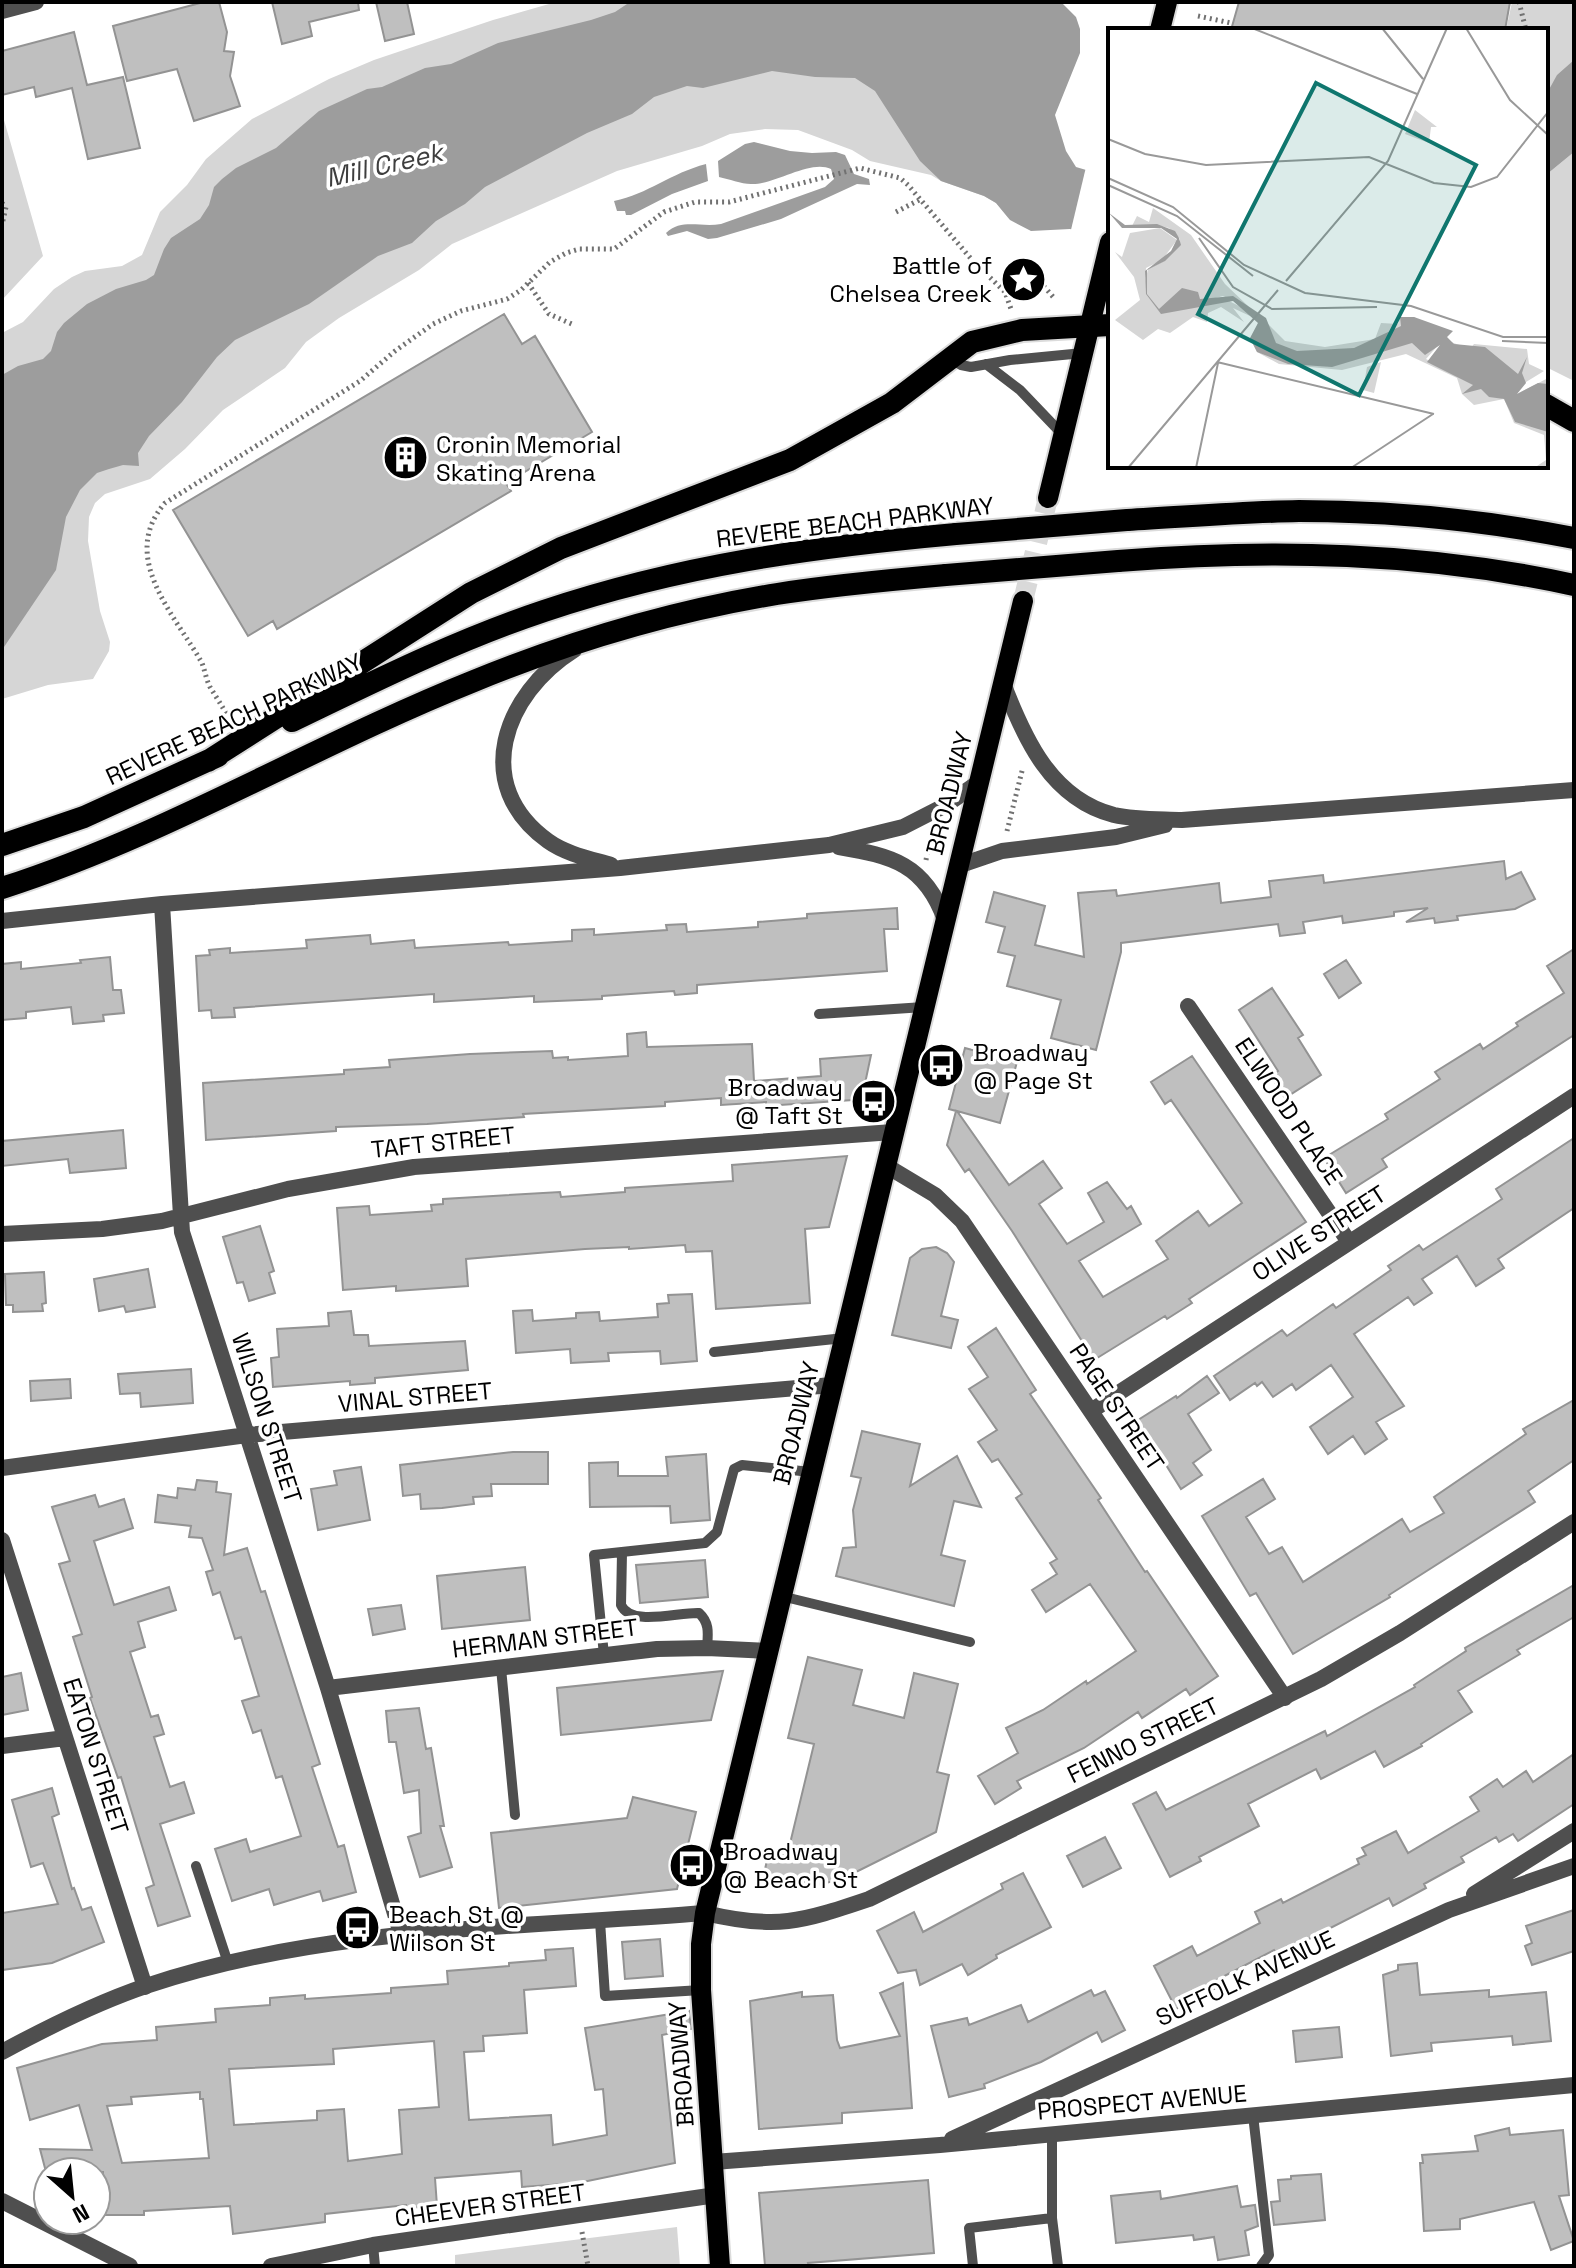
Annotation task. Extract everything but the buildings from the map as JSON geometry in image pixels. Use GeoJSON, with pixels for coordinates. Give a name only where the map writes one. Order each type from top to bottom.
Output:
{"type":"FeatureCollection","features":[{"type":"Feature","properties":{"kind":"highway"},"geometry":{"type":"LineString","coordinates":[[208,761],[471,593],[561,548],[790,460],[892,403],[980,338],[1005,332],[1100,326]]}},
{"type":"Feature","properties":{"kind":"highway"},"geometry":{"type":"LineString","coordinates":[[1548,406],[1574,421]]}},
{"type":"Feature","properties":{"kind":"highway","name":"REVERE BEACH PARKWAY"},"geometry":{"type":"LineString","coordinates":[[2,845],[84,817],[460,643],[591,596],[748,558],[956,534],[1127,520],[1297,511],[1392,514],[1467,521],[1574,538]]}},
{"type":"Feature","properties":{"kind":"highway"},"geometry":{"type":"LineString","coordinates":[[2,888],[154,831],[451,690],[536,657],[603,635],[756,598],[825,587],[946,575],[1256,553],[1418,560],[1574,585]]}},
{"type":"Feature","properties":{"kind":"main road"},"geometry":{"type":"LineString","coordinates":[[1160,28],[1167,2]]}},
{"type":"Feature","properties":{"kind":"main road"},"geometry":{"type":"LineString","coordinates":[[1048,498],[1083,353],[1100,326],[1108,251]]}},
{"type":"Feature","properties":{"kind":"main road","name":"BROADWAY"},"geometry":{"type":"LineString","coordinates":[[720,2266],[701,1990],[705,1913],[1023,601]]}},
{"type":"Feature","properties":{"kind":"street"},"geometry":{"type":"LineString","coordinates":[[2,11],[36,2]]}},
{"type":"Feature","properties":{"kind":"street"},"geometry":{"type":"LineString","coordinates":[[1530,576],[1574,594]]}},
{"type":"Feature","properties":{"kind":"street"},"geometry":{"type":"LineString","coordinates":[[603,635],[562,658],[526,694],[508,726],[503,761],[506,782],[514,803],[540,835],[565,850],[620,868]]}},
{"type":"Feature","properties":{"kind":"street"},"geometry":{"type":"LineString","coordinates":[[1003,683],[1035,753],[1057,781],[1094,808],[1118,816],[1182,820],[1574,790]]}},
{"type":"Feature","properties":{"kind":"street"},"geometry":{"type":"LineString","coordinates":[[2,921],[162,904],[620,868],[829,845],[893,831],[946,805],[979,782]]}},
{"type":"Feature","properties":{"kind":"street"},"geometry":{"type":"LineString","coordinates":[[958,866],[1002,851],[1116,837],[1182,820]]}},
{"type":"Feature","properties":{"kind":"street"},"geometry":{"type":"LineString","coordinates":[[829,845],[886,856],[905,865],[926,883],[945,920]]}},
{"type":"Feature","properties":{"kind":"street","name":"WILSON STREET"},"geometry":{"type":"LineString","coordinates":[[162,904],[180,1218],[185,1243],[328,1688],[401,1934]]}},
{"type":"Feature","properties":{"kind":"street","name":"ELWOOD PLACE"},"geometry":{"type":"LineString","coordinates":[[1188,1006],[1349,1242]]}},
{"type":"Feature","properties":{"kind":"street","name":"OLIVE STREET"},"geometry":{"type":"LineString","coordinates":[[1091,1411],[1574,1096]]}},
{"type":"Feature","properties":{"kind":"street","name":"TAFT STREET"},"geometry":{"type":"LineString","coordinates":[[2,1234],[102,1229],[180,1218],[299,1186],[414,1167],[893,1132]]}},
{"type":"Feature","properties":{"kind":"street","name":"PAGE STREET"},"geometry":{"type":"LineString","coordinates":[[885,1165],[935,1195],[955,1214],[1285,1698]]}},
{"type":"Feature","properties":{"kind":"street","name":"VINAL STREET"},"geometry":{"type":"LineString","coordinates":[[2,1468],[247,1435],[832,1385]]}},
{"type":"Feature","properties":{"kind":"street","name":"FENNO STREET"},"geometry":{"type":"LineString","coordinates":[[2,2052],[49,2027],[145,1987],[228,1963],[401,1934],[705,1913],[770,1924],[809,1920],[869,1899],[1285,1698],[1400,1633],[1574,1522]]}},
{"type":"Feature","properties":{"kind":"street","name":"EATON STREET"},"geometry":{"type":"LineString","coordinates":[[2,1540],[145,1987]]}},
{"type":"Feature","properties":{"kind":"street","name":"HERMAN STREET"},"geometry":{"type":"LineString","coordinates":[[328,1688],[657,1649],[768,1651]]}},
{"type":"Feature","properties":{"kind":"street"},"geometry":{"type":"LineString","coordinates":[[2,1746],[65,1738]]}},
{"type":"Feature","properties":{"kind":"street"},"geometry":{"type":"LineString","coordinates":[[1449,1910],[1574,1831]]}},
{"type":"Feature","properties":{"kind":"street","name":"SUFFOLK AVENUE"},"geometry":{"type":"LineString","coordinates":[[940,2145],[1449,1910],[1574,1866]]}},
{"type":"Feature","properties":{"kind":"street","name":"PROSPECT AVENUE"},"geometry":{"type":"LineString","coordinates":[[713,2162],[940,2145],[1574,2085]]}},
{"type":"Feature","properties":{"kind":"street","name":"CHEEVER STREET"},"geometry":{"type":"LineString","coordinates":[[271,2266],[373,2245],[716,2195]]}},
{"type":"Feature","properties":{"kind":"street"},"geometry":{"type":"LineString","coordinates":[[2,2201],[130,2266]]}},
{"type":"Feature","properties":{"kind":"lane"},"geometry":{"type":"LineString","coordinates":[[949,358],[965,367],[1083,353]]}},
{"type":"Feature","properties":{"kind":"lane"},"geometry":{"type":"LineString","coordinates":[[986,364],[1020,390],[1063,435]]}},
{"type":"Feature","properties":{"kind":"lane"},"geometry":{"type":"LineString","coordinates":[[819,1014],[924,1007]]}},
{"type":"Feature","properties":{"kind":"lane"},"geometry":{"type":"LineString","coordinates":[[714,1352],[844,1338]]}},
{"type":"Feature","properties":{"kind":"lane"},"geometry":{"type":"LineString","coordinates":[[604,1655],[594,1555],[705,1543],[717,1532],[734,1469],[742,1465],[811,1472]]}},
{"type":"Feature","properties":{"kind":"lane"},"geometry":{"type":"LineString","coordinates":[[622,1553],[621,1605],[624,1612],[636,1618],[699,1613],[708,1627],[707,1648]]}},
{"type":"Feature","properties":{"kind":"lane"},"geometry":{"type":"LineString","coordinates":[[781,1596],[970,1642]]}},
{"type":"Feature","properties":{"kind":"lane"},"geometry":{"type":"LineString","coordinates":[[501,1668],[515,1815]]}},
{"type":"Feature","properties":{"kind":"lane"},"geometry":{"type":"LineString","coordinates":[[196,1866],[228,1963]]}},
{"type":"Feature","properties":{"kind":"lane"},"geometry":{"type":"LineString","coordinates":[[600,1921],[605,1996],[701,1990]]}},
{"type":"Feature","properties":{"kind":"lane"},"geometry":{"type":"LineString","coordinates":[[1253,2115],[1269,2255],[1261,2266]]}},
{"type":"Feature","properties":{"kind":"lane"},"geometry":{"type":"LineString","coordinates":[[1052,2134],[1052,2218],[1058,2266]]}},
{"type":"Feature","properties":{"kind":"lane"},"geometry":{"type":"LineString","coordinates":[[973,2266],[969,2228],[1052,2218]]}},
{"type":"Feature","properties":{"kind":"lane"},"geometry":{"type":"LineString","coordinates":[[373,2245],[375,2266]]}},
{"type":"Feature","properties":{"kind":"path"},"geometry":{"type":"LineString","coordinates":[[1519,2],[1526,28]]}},
{"type":"Feature","properties":{"kind":"path"},"geometry":{"type":"LineString","coordinates":[[1198,16],[1231,23]]}},
{"type":"Feature","properties":{"kind":"path"},"geometry":{"type":"LineString","coordinates":[[229,719],[209,684],[203,665],[157,587],[148,564],[148,530],[159,510],[165,503],[360,381],[433,324],[461,311],[507,299],[550,262],[566,253],[579,249],[614,249],[664,212],[695,202],[729,202],[860,168],[900,178],[973,261],[1005,292],[1011,309]]}},
{"type":"Feature","properties":{"kind":"path"},"geometry":{"type":"LineString","coordinates":[[896,212],[921,199]]}},
{"type":"Feature","properties":{"kind":"path"},"geometry":{"type":"LineString","coordinates":[[2,203],[6,207],[2,225]]}},
{"type":"Feature","properties":{"kind":"path"},"geometry":{"type":"LineString","coordinates":[[528,283],[549,314],[574,325]]}},
{"type":"Feature","properties":{"kind":"path"},"geometry":{"type":"LineString","coordinates":[[1005,292],[1028,292],[1041,283],[1054,298]]}},
{"type":"Feature","properties":{"kind":"path"},"geometry":{"type":"LineString","coordinates":[[1028,292],[1030,307]]}},
{"type":"Feature","properties":{"kind":"path"},"geometry":{"type":"LineString","coordinates":[[1006,835],[1024,762]]}},
{"type":"Feature","properties":{"kind":"path"},"geometry":{"type":"LineString","coordinates":[[925,863],[932,829]]}},
{"type":"Feature","properties":{"kind":"path"},"geometry":{"type":"LineString","coordinates":[[579,2216],[588,2266]]}},
{"type":"Feature","properties":{"kind":"shaded area"},"geometry":{"type":"Polygon","coordinates":[[[556,2],[662,2],[2,418],[2,333],[23,322],[54,289],[72,277],[85,271],[122,266],[142,255],[160,212],[187,185],[206,159],[252,119],[329,79],[374,60],[556,2]]]}},
{"type":"Feature","properties":{"kind":"shaded area"},"geometry":{"type":"Polygon","coordinates":[[[1512,2],[1574,2],[1574,92],[1548,112],[1548,28],[1506,28],[1512,2]]]}},
{"type":"Feature","properties":{"kind":"shaded area"},"geometry":{"type":"Polygon","coordinates":[[[877,21],[1010,220],[996,203],[984,196],[931,175],[870,161],[852,150],[798,130],[765,129],[730,134],[702,146],[617,171],[452,244],[419,270],[339,318],[306,342],[285,368],[223,410],[150,479],[105,494],[95,503],[89,517],[88,541],[100,611],[110,642],[109,651],[93,679],[48,685],[2,699],[2,489],[569,108],[877,21]]]}},
{"type":"Feature","properties":{"kind":"shaded area"},"geometry":{"type":"Polygon","coordinates":[[[2,113],[43,256],[2,300],[2,113]]]}},
{"type":"Feature","properties":{"kind":"shaded area"},"geometry":{"type":"Polygon","coordinates":[[[1574,152],[1574,381],[1548,368],[1548,173],[1574,152]]]}},
{"type":"Feature","properties":{"kind":"shaded area"},"geometry":{"type":"Polygon","coordinates":[[[677,2227],[680,2266],[455,2266],[455,2255],[677,2227]]]}},
{"type":"Feature","properties":{"kind":"water","name":"Mill Creek"},"geometry":{"type":"Polygon","coordinates":[[[630,2],[1061,2],[1076,17],[1080,29],[1080,53],[1055,115],[1066,151],[1076,167],[1108,176],[1108,238],[1070,229],[1031,231],[1010,220],[996,203],[984,196],[941,181],[920,161],[875,91],[855,78],[772,71],[703,88],[687,86],[654,97],[632,114],[587,133],[485,187],[465,204],[436,221],[412,243],[378,256],[309,304],[235,340],[149,436],[138,453],[139,466],[123,465],[97,473],[80,490],[66,517],[56,570],[2,650],[2,375],[18,366],[43,359],[51,351],[57,332],[64,323],[87,304],[154,275],[171,238],[200,219],[209,205],[214,187],[222,179],[236,168],[276,148],[319,111],[367,89],[382,87],[425,68],[451,64],[498,43],[615,12],[630,2]]]}},
{"type":"Feature","properties":{"kind":"water"},"geometry":{"type":"Polygon","coordinates":[[[1574,60],[1574,152],[1548,173],[1548,91],[1557,75],[1574,60]]]}},
{"type":"Feature","properties":{"kind":"water"},"geometry":{"type":"Polygon","coordinates":[[[754,142],[790,151],[845,155],[854,174],[869,179],[870,185],[857,184],[781,219],[717,238],[708,239],[687,231],[668,236],[666,233],[672,228],[721,224],[825,187],[834,179],[831,169],[823,167],[751,184],[719,177],[718,161],[745,144],[754,142]]]}},
{"type":"Feature","properties":{"kind":"water"},"geometry":{"type":"Polygon","coordinates":[[[706,164],[708,181],[672,194],[631,215],[617,211],[614,201],[638,194],[706,164]]]}},
{"type":"Feature","properties":{"kind":"pier"},"geometry":{"type":"Polygon","coordinates":[[[1086,167],[1108,172],[1108,243],[1070,234],[1086,167]]]}},
{"type":"Feature","properties":{"kind":"tunnel"},"geometry":{"type":"LineString","coordinates":[[1023,601],[1048,498]]}},
{"type":"Feature","properties":{"kind":"place","name":"Battle of Chelsea Creek"},"geometry":{"type":"Point","coordinates":[1023,279]}},
{"type":"Feature","properties":{"kind":"place","name":"Cronin Memorial Skating Arena"},"geometry":{"type":"Point","coordinates":[405,458]}},
{"type":"Feature","properties":{"kind":"place","name":"Broadway @ Page St"},"geometry":{"type":"Point","coordinates":[942,1066]}},
{"type":"Feature","properties":{"kind":"place","name":"Broadway @ Taft St"},"geometry":{"type":"Point","coordinates":[874,1101]}},
{"type":"Feature","properties":{"kind":"place","name":"Broadway @ Beach St"},"geometry":{"type":"Point","coordinates":[692,1865]}},
{"type":"Feature","properties":{"kind":"place","name":"Beach St @ Wilson St"},"geometry":{"type":"Point","coordinates":[358,1928]}}]}
